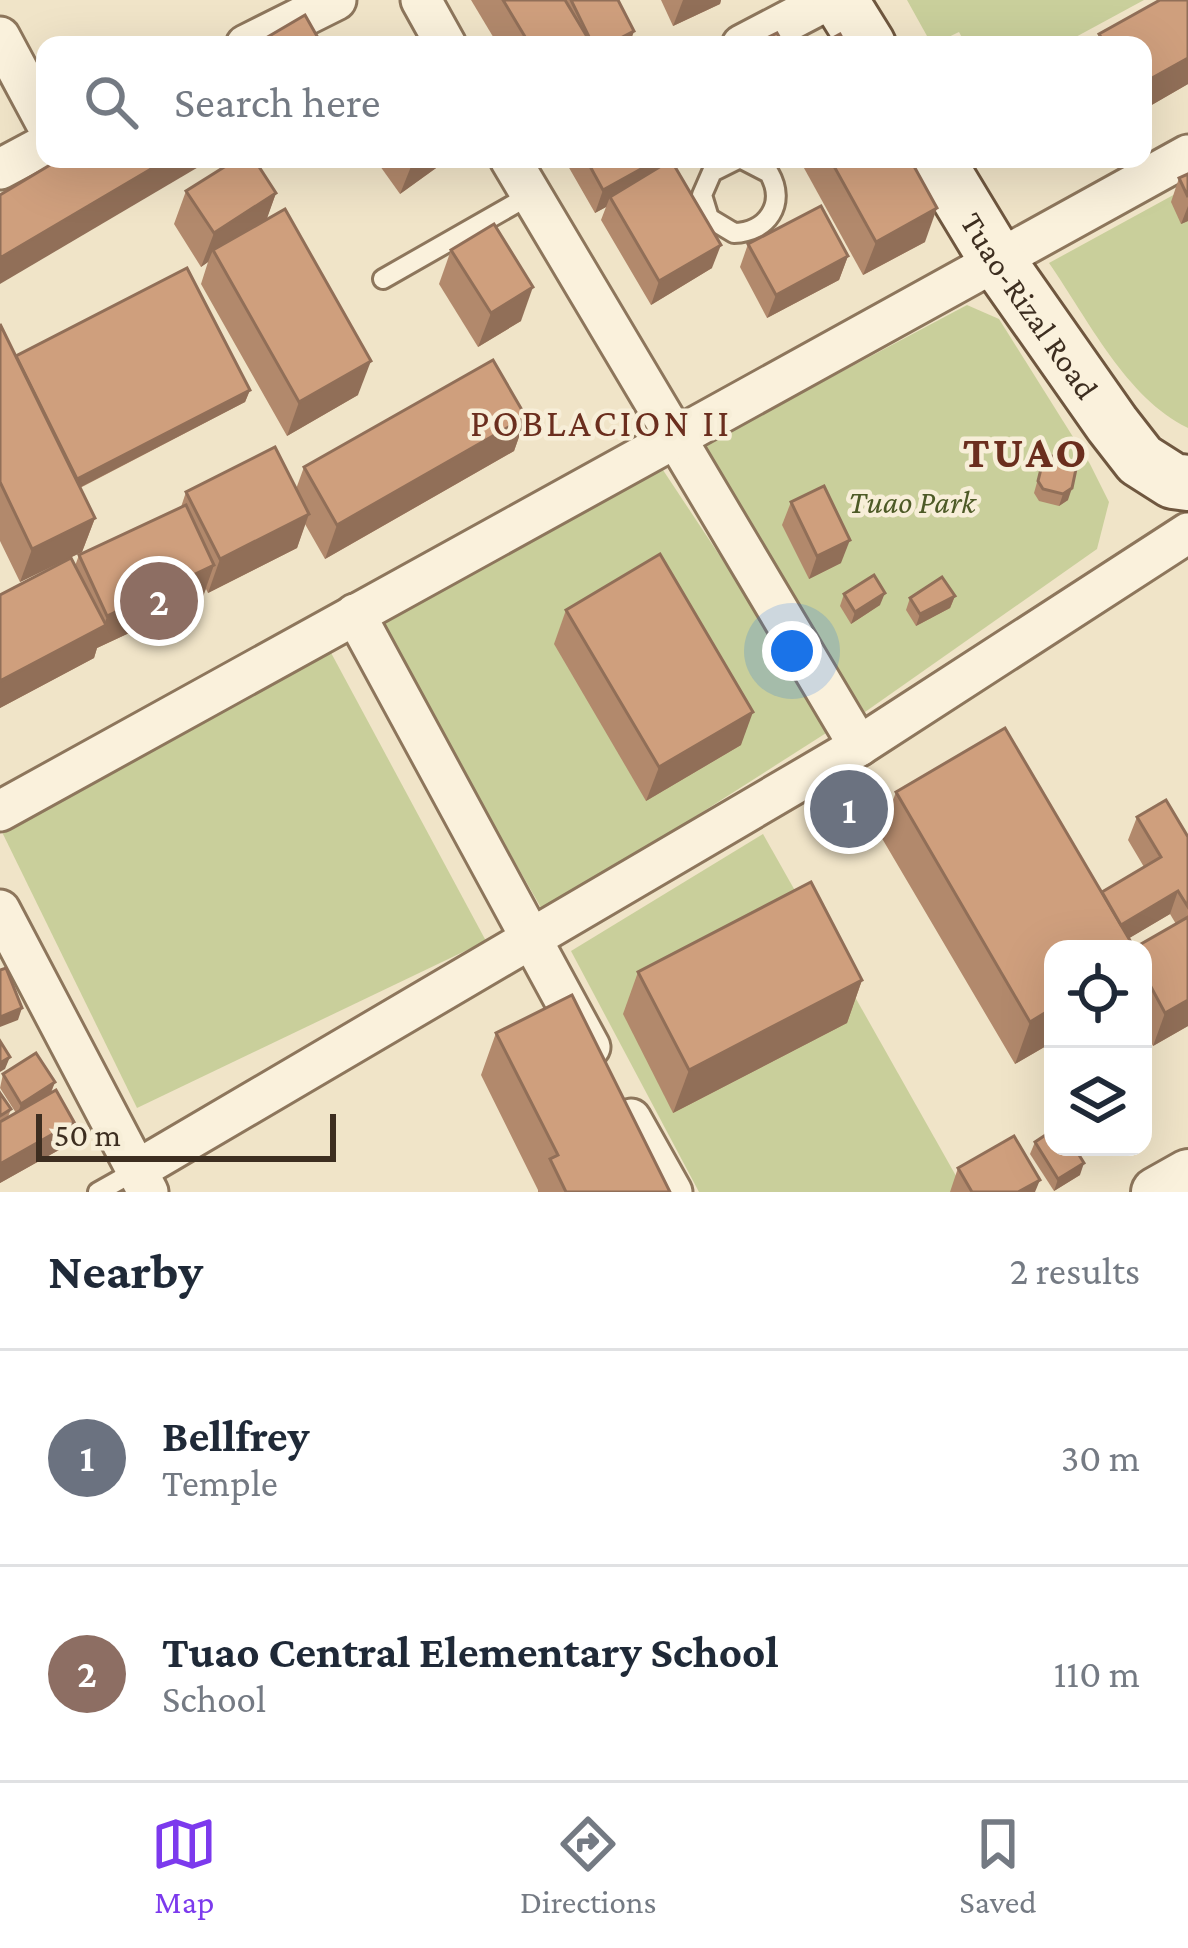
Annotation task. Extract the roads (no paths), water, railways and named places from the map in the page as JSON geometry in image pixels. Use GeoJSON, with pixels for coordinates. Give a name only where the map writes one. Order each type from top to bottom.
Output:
{"type":"FeatureCollection","features":[{"type":"Feature","properties":{"kind":"main road"},"geometry":{"type":"LineString","coordinates":[[840,0],[862,36]]}},
{"type":"Feature","properties":{"kind":"main road","name":"Tuao-Rizal Road"},"geometry":{"type":"LineString","coordinates":[[941,168],[997,260],[1140,460],[1173,482],[1188,483]]}},
{"type":"Feature","properties":{"kind":"street"},"geometry":{"type":"LineString","coordinates":[[264,36],[336,0]]}},
{"type":"Feature","properties":{"kind":"street"},"geometry":{"type":"LineString","coordinates":[[421,0],[441,36]]}},
{"type":"Feature","properties":{"kind":"street"},"geometry":{"type":"LineString","coordinates":[[759,36],[827,0]]}},
{"type":"Feature","properties":{"kind":"street"},"geometry":{"type":"LineString","coordinates":[[0,37],[36,104]]}},
{"type":"Feature","properties":{"kind":"street"},"geometry":{"type":"LineString","coordinates":[[0,169],[36,151]]}},
{"type":"Feature","properties":{"kind":"street"},"geometry":{"type":"LineString","coordinates":[[0,811],[1188,155]]}},
{"type":"Feature","properties":{"kind":"street"},"geometry":{"type":"LineString","coordinates":[[524,171],[673,440],[859,746]]}},
{"type":"Feature","properties":{"kind":"street"},"geometry":{"type":"LineString","coordinates":[[0,910],[142,1181],[859,746],[1188,533]]}},
{"type":"Feature","properties":{"kind":"street"},"geometry":{"type":"LineString","coordinates":[[355,614],[672,1192]]}},
{"type":"Feature","properties":{"kind":"street"},"geometry":{"type":"LineString","coordinates":[[1156,1192],[1188,1174]]}},
{"type":"Feature","properties":{"kind":"lane"},"geometry":{"type":"LineString","coordinates":[[383,279],[524,171]]}},
{"type":"Feature","properties":{"kind":"lane"},"geometry":{"type":"LineString","coordinates":[[98,1192],[142,1181]]}},
{"type":"Feature","properties":{"kind":"place","name":"Tuao Central Elementary School"},"geometry":{"type":"Point","coordinates":[159,601]}},
{"type":"Feature","properties":{"kind":"place","name":"Bellfrey"},"geometry":{"type":"Point","coordinates":[849,809]}},
{"type":"Feature","properties":{"kind":"district","name":"POBLACION II"},"geometry":{"type":"Point","coordinates":[601,422]}},
{"type":"Feature","properties":{"kind":"district","name":"TUAO"},"geometry":{"type":"Point","coordinates":[1026,451]}},
{"type":"Feature","properties":{"kind":"park label","name":"Tuao Park"},"geometry":{"type":"Point","coordinates":[912,501]}}]}
